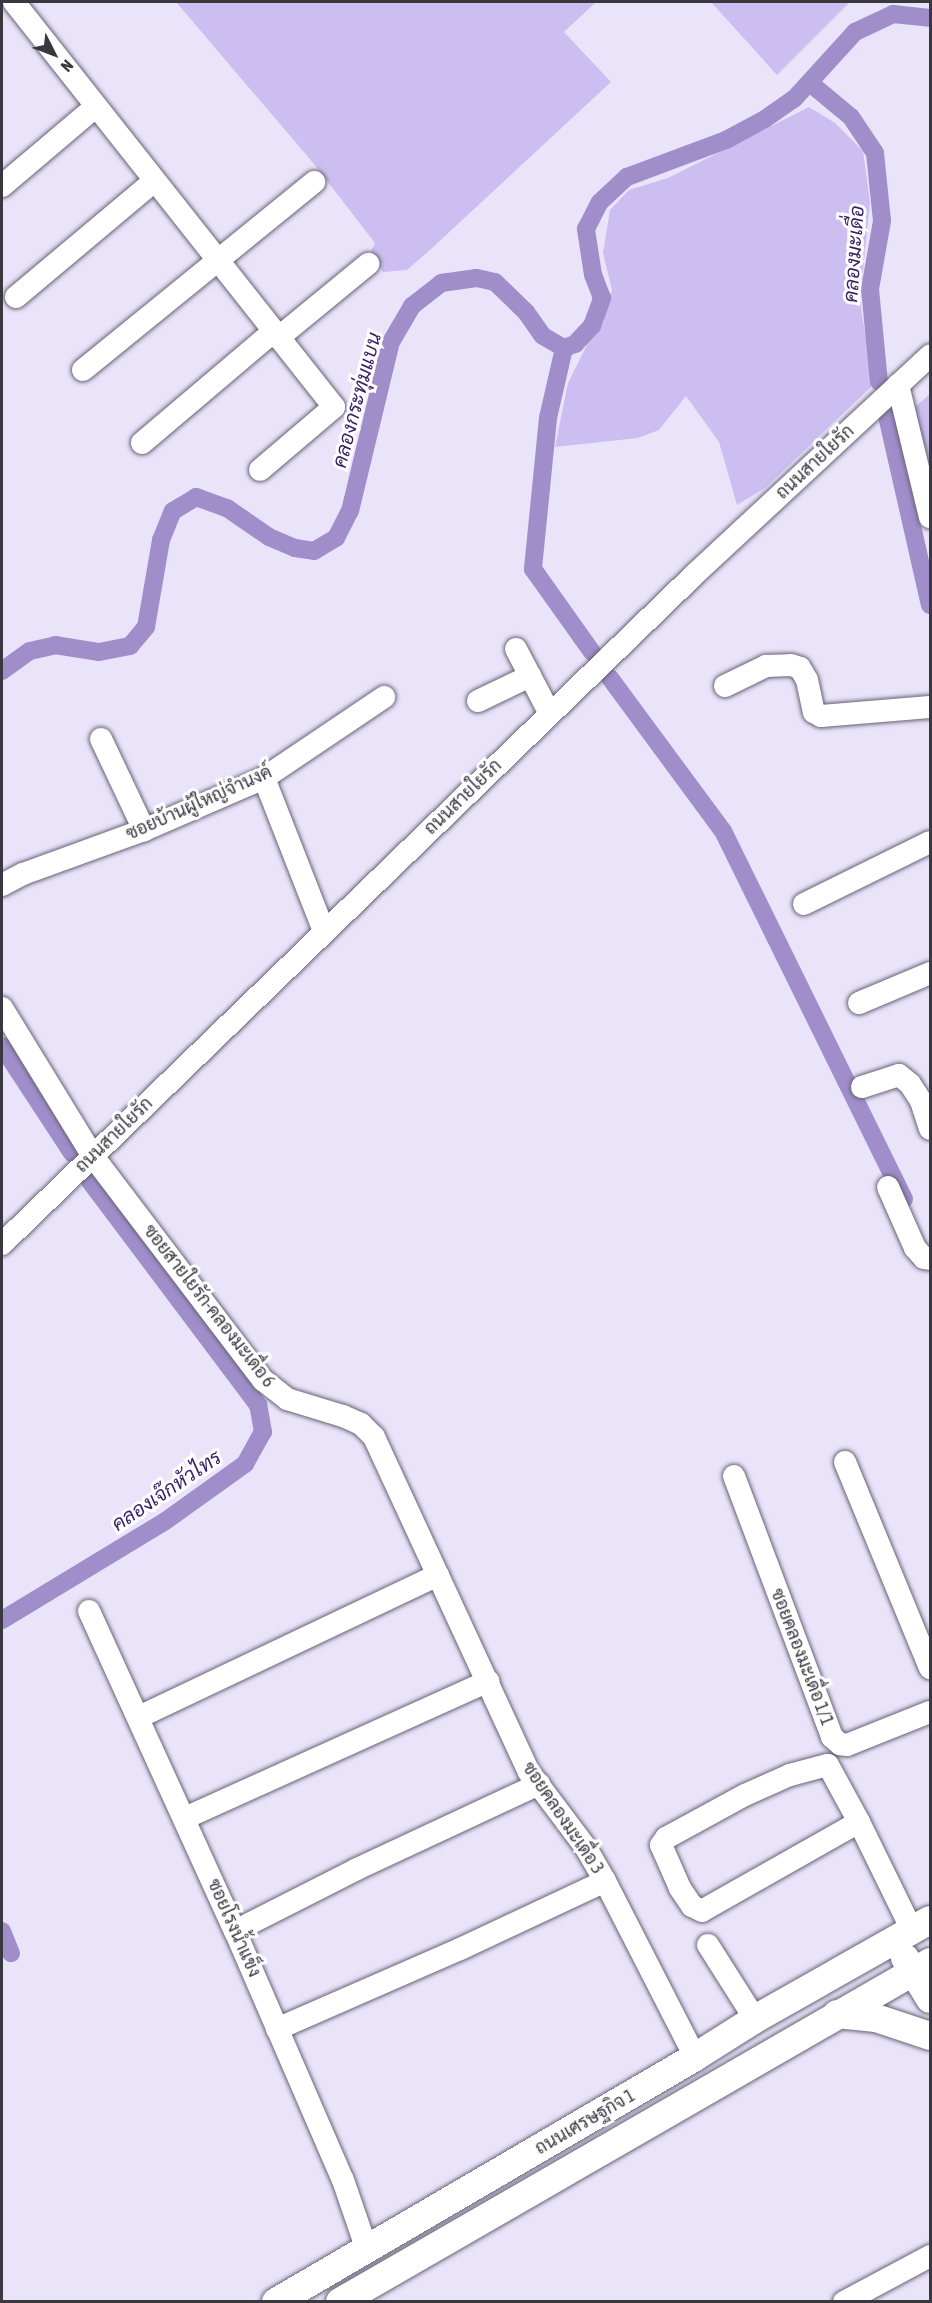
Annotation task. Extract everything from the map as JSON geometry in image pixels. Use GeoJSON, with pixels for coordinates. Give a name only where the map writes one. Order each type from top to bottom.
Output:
{"type":"FeatureCollection","features":[{"type":"Feature","properties":{"kind":"main road"},"geometry":{"type":"LineString","coordinates":[[919,1929],[922,1967],[930,1999]]}},
{"type":"Feature","properties":{"kind":"main road","name":"ถนนเศรษฐกิจ 1"},"geometry":{"type":"LineString","coordinates":[[276,2301],[695,2057],[755,2019],[919,1929]]}},
{"type":"Feature","properties":{"kind":"main road","name":"ถนนเศรษฐกิจ 1"},"geometry":{"type":"LineString","coordinates":[[340,2301],[922,1967]]}},
{"type":"Feature","properties":{"kind":"main road"},"geometry":{"type":"LineString","coordinates":[[837,2014],[876,2018],[930,2037]]}},
{"type":"Feature","properties":{"kind":"street"},"geometry":{"type":"LineString","coordinates":[[14,2],[334,407],[260,470]]}},
{"type":"Feature","properties":{"kind":"street"},"geometry":{"type":"LineString","coordinates":[[2,186],[95,107]]}},
{"type":"Feature","properties":{"kind":"street"},"geometry":{"type":"LineString","coordinates":[[16,297],[154,181]]}},
{"type":"Feature","properties":{"kind":"street"},"geometry":{"type":"LineString","coordinates":[[83,370],[314,182]]}},
{"type":"Feature","properties":{"kind":"street"},"geometry":{"type":"LineString","coordinates":[[142,443],[275,335],[368,264]]}},
{"type":"Feature","properties":{"kind":"street","name":"ถนนสายใยรัก"},"geometry":{"type":"LineString","coordinates":[[2,1244],[694,574],[930,356]]}},
{"type":"Feature","properties":{"kind":"street"},"geometry":{"type":"LineString","coordinates":[[898,386],[930,517]]}},
{"type":"Feature","properties":{"kind":"street"},"geometry":{"type":"LineString","coordinates":[[516,649],[550,714]]}},
{"type":"Feature","properties":{"kind":"street"},"geometry":{"type":"LineString","coordinates":[[725,686],[766,666],[791,665],[800,668],[807,680],[814,712],[821,716],[930,707]]}},
{"type":"Feature","properties":{"kind":"street"},"geometry":{"type":"LineString","coordinates":[[478,701],[530,676]]}},
{"type":"Feature","properties":{"kind":"street","name":"ซอยบ้านผู้ใหญ่จำนงค์"},"geometry":{"type":"LineString","coordinates":[[2,885],[23,874],[144,830],[264,778],[384,697]]}},
{"type":"Feature","properties":{"kind":"street"},"geometry":{"type":"LineString","coordinates":[[101,739],[144,830]]}},
{"type":"Feature","properties":{"kind":"street"},"geometry":{"type":"LineString","coordinates":[[264,778],[324,931]]}},
{"type":"Feature","properties":{"kind":"street"},"geometry":{"type":"LineString","coordinates":[[804,904],[930,842]]}},
{"type":"Feature","properties":{"kind":"street"},"geometry":{"type":"LineString","coordinates":[[859,1003],[930,973]]}},
{"type":"Feature","properties":{"kind":"street"},"geometry":{"type":"LineString","coordinates":[[2,1008],[92,1155]]}},
{"type":"Feature","properties":{"kind":"street"},"geometry":{"type":"LineString","coordinates":[[862,1087],[899,1075],[910,1084],[921,1101],[930,1129]]}},
{"type":"Feature","properties":{"kind":"street","name":"ซอยสายใยรัก-คลองมะเดื่อ 6"},"geometry":{"type":"LineString","coordinates":[[92,1155],[263,1380],[287,1399],[343,1416],[361,1424],[374,1437],[438,1575]]}},
{"type":"Feature","properties":{"kind":"street"},"geometry":{"type":"LineString","coordinates":[[888,1187],[915,1248],[924,1258],[930,1259]]}},
{"type":"Feature","properties":{"kind":"street"},"geometry":{"type":"LineString","coordinates":[[845,1462],[930,1668]]}},
{"type":"Feature","properties":{"kind":"street","name":"ซอยคลองมะเดื่อ 1/1"},"geometry":{"type":"LineString","coordinates":[[734,1476],[832,1737],[840,1744],[848,1745],[930,1712]]}},
{"type":"Feature","properties":{"kind":"street"},"geometry":{"type":"LineString","coordinates":[[139,1717],[438,1575]]}},
{"type":"Feature","properties":{"kind":"street","name":"ซอยคลองมะเดื่อ 3"},"geometry":{"type":"LineString","coordinates":[[438,1575],[489,1681],[529,1772],[586,1848],[695,2057]]}},
{"type":"Feature","properties":{"kind":"street","name":"ซอยโรงน้ำแข็ง"},"geometry":{"type":"LineString","coordinates":[[89,1611],[185,1818],[278,2029],[343,2180],[367,2250]]}},
{"type":"Feature","properties":{"kind":"street"},"geometry":{"type":"LineString","coordinates":[[185,1818],[489,1681]]}},
{"type":"Feature","properties":{"kind":"street"},"geometry":{"type":"LineString","coordinates":[[860,1822],[702,1911],[692,1906],[680,1888],[661,1845],[666,1838],[745,1795],[790,1775],[822,1765],[830,1766],[919,1929]]}},
{"type":"Feature","properties":{"kind":"street"},"geometry":{"type":"LineString","coordinates":[[235,1931],[357,1869],[539,1784]]}},
{"type":"Feature","properties":{"kind":"street"},"geometry":{"type":"LineString","coordinates":[[278,2029],[460,1949],[605,1881]]}},
{"type":"Feature","properties":{"kind":"street"},"geometry":{"type":"LineString","coordinates":[[708,1945],[755,2019]]}},
{"type":"Feature","properties":{"kind":"street"},"geometry":{"type":"LineString","coordinates":[[844,2301],[930,2256]]}},
{"type":"Feature","properties":{"kind":"shaded area"},"geometry":{"type":"Polygon","coordinates":[[[176,2],[596,2],[564,32],[611,82],[407,270],[383,272],[371,251],[375,243],[314,164],[176,2]]]}},
{"type":"Feature","properties":{"kind":"shaded area"},"geometry":{"type":"Polygon","coordinates":[[[711,2],[850,2],[777,75],[711,2]]]}},
{"type":"Feature","properties":{"kind":"shaded area"},"geometry":{"type":"Polygon","coordinates":[[[809,107],[835,123],[863,151],[870,202],[860,301],[873,385],[765,488],[737,505],[719,442],[686,396],[659,430],[638,438],[555,447],[568,383],[587,345],[603,323],[612,290],[603,253],[610,210],[629,190],[668,178],[809,107]]]}},
{"type":"Feature","properties":{"kind":"shaded area"},"geometry":{"type":"Polygon","coordinates":[[[930,394],[930,475],[915,407],[930,394]]]}},
{"type":"Feature","properties":{"kind":"waterway","name":"คลองกระทุ่มแบน"},"geometry":{"type":"LineString","coordinates":[[2,671],[30,651],[55,645],[99,652],[130,646],[146,627],[161,540],[173,511],[196,497],[227,508],[269,537],[295,548],[314,551],[336,538],[350,511],[391,342],[412,306],[441,283],[477,278],[495,282],[526,312],[543,336],[564,348],[575,344],[592,326],[602,298],[593,275],[586,229],[600,202],[627,177],[726,140],[765,119],[794,99],[855,32],[893,14],[930,18]]}},
{"type":"Feature","properties":{"kind":"waterway","name":"คลองมะเดื่อ"},"geometry":{"type":"LineString","coordinates":[[810,83],[851,117],[875,153],[882,221],[870,289],[879,382]]}},
{"type":"Feature","properties":{"kind":"waterway"},"geometry":{"type":"LineString","coordinates":[[564,348],[548,418],[533,569],[592,652]]}},
{"type":"Feature","properties":{"kind":"waterway","name":"คลองมะเดื่อ"},"geometry":{"type":"LineString","coordinates":[[887,416],[930,605]]}},
{"type":"Feature","properties":{"kind":"waterway"},"geometry":{"type":"LineString","coordinates":[[610,678],[723,831],[904,1199]]}},
{"type":"Feature","properties":{"kind":"waterway","name":"คลองเจ๊กหัวไทร"},"geometry":{"type":"LineString","coordinates":[[2,1046],[72,1153]]}},
{"type":"Feature","properties":{"kind":"waterway","name":"คลองเจ๊กหัวไทร"},"geometry":{"type":"LineString","coordinates":[[2,1620],[164,1522],[245,1464],[263,1432],[258,1405],[89,1180]]}},
{"type":"Feature","properties":{"kind":"waterway","name":"คลองเจ๊กหัวไทร"},"geometry":{"type":"LineString","coordinates":[[2,1931],[11,1953]]}}]}
